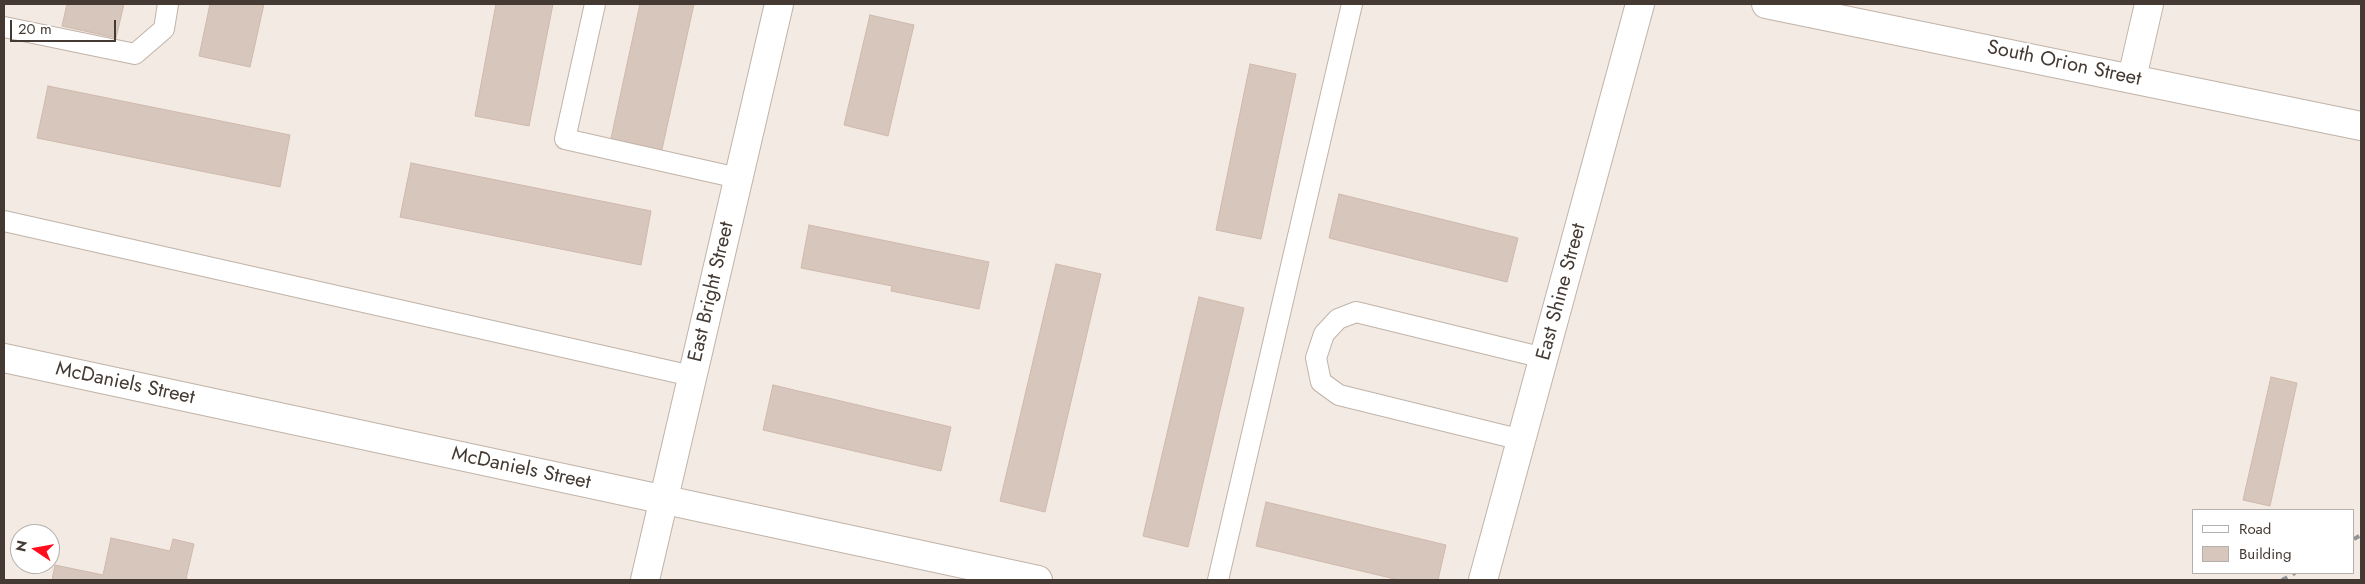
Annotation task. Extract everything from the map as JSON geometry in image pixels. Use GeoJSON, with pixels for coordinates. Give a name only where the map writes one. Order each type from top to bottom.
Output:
{"type":"FeatureCollection","features":[{"type":"Feature","properties":{"kind":"street","name":"East Bright Street"},"geometry":{"type":"LineString","coordinates":[[645,580],[779,4]]}},
{"type":"Feature","properties":{"kind":"street","name":"East Shine Street"},"geometry":{"type":"LineString","coordinates":[[1483,580],[1640,4]]}},
{"type":"Feature","properties":{"kind":"street","name":"South Orion Street"},"geometry":{"type":"LineString","coordinates":[[1766,4],[2361,126]]}},
{"type":"Feature","properties":{"kind":"street"},"geometry":{"type":"LineString","coordinates":[[2132,78],[2149,4]]}},
{"type":"Feature","properties":{"kind":"street","name":"McDaniels Street"},"geometry":{"type":"LineString","coordinates":[[4,358],[1038,580]]}},
{"type":"Feature","properties":{"kind":"lane"},"geometry":{"type":"LineString","coordinates":[[4,27],[135,54],[164,29],[168,4]]}},
{"type":"Feature","properties":{"kind":"lane"},"geometry":{"type":"LineString","coordinates":[[595,4],[565,139],[738,178]]}},
{"type":"Feature","properties":{"kind":"lane"},"geometry":{"type":"LineString","coordinates":[[1218,580],[1352,4]]}},
{"type":"Feature","properties":{"kind":"lane"},"geometry":{"type":"LineString","coordinates":[[4,222],[692,376]]}},
{"type":"Feature","properties":{"kind":"lane"},"geometry":{"type":"LineString","coordinates":[[1522,440],[1339,395],[1322,382],[1316,358],[1324,334],[1338,319],[1356,312],[1544,358]]}},
{"type":"Feature","properties":{"kind":"building"},"geometry":{"type":"Polygon","coordinates":[[[67,4],[124,4],[116,38],[62,26],[67,4]]]}},
{"type":"Feature","properties":{"kind":"building"},"geometry":{"type":"Polygon","coordinates":[[[210,4],[264,4],[250,67],[199,56],[210,4]]]}},
{"type":"Feature","properties":{"kind":"building"},"geometry":{"type":"Polygon","coordinates":[[[496,4],[553,4],[529,126],[475,116],[496,4]]]}},
{"type":"Feature","properties":{"kind":"building"},"geometry":{"type":"Polygon","coordinates":[[[640,4],[694,4],[661,154],[610,143],[640,4]]]}},
{"type":"Feature","properties":{"kind":"building"},"geometry":{"type":"Polygon","coordinates":[[[870,15],[914,25],[888,136],[844,125],[870,15]]]}},
{"type":"Feature","properties":{"kind":"building"},"geometry":{"type":"Polygon","coordinates":[[[1250,64],[1296,74],[1261,239],[1216,230],[1250,64]]]}},
{"type":"Feature","properties":{"kind":"building"},"geometry":{"type":"Polygon","coordinates":[[[48,86],[290,135],[280,187],[37,138],[48,86]]]}},
{"type":"Feature","properties":{"kind":"building"},"geometry":{"type":"Polygon","coordinates":[[[411,163],[651,211],[641,265],[400,217],[411,163]]]}},
{"type":"Feature","properties":{"kind":"building"},"geometry":{"type":"Polygon","coordinates":[[[1339,194],[1518,238],[1507,282],[1329,238],[1339,194]]]}},
{"type":"Feature","properties":{"kind":"building"},"geometry":{"type":"Polygon","coordinates":[[[809,225],[989,262],[979,309],[891,291],[892,286],[801,268],[809,225]]]}},
{"type":"Feature","properties":{"kind":"building"},"geometry":{"type":"Polygon","coordinates":[[[1056,264],[1101,274],[1045,512],[1000,501],[1056,264]]]}},
{"type":"Feature","properties":{"kind":"building"},"geometry":{"type":"Polygon","coordinates":[[[1199,297],[1244,308],[1188,547],[1143,536],[1199,297]]]}},
{"type":"Feature","properties":{"kind":"building"},"geometry":{"type":"Polygon","coordinates":[[[2271,377],[2297,383],[2270,506],[2243,500],[2271,377]]]}},
{"type":"Feature","properties":{"kind":"building"},"geometry":{"type":"Polygon","coordinates":[[[773,385],[951,427],[941,471],[763,430],[773,385]]]}},
{"type":"Feature","properties":{"kind":"building"},"geometry":{"type":"Polygon","coordinates":[[[1266,502],[1446,545],[1438,580],[1399,580],[1256,546],[1266,502]]]}},
{"type":"Feature","properties":{"kind":"building"},"geometry":{"type":"Polygon","coordinates":[[[111,538],[170,551],[173,539],[194,544],[186,579],[191,580],[52,580],[53,574],[60,574],[60,566],[103,575],[111,538]]]}},
{"type":"Feature","properties":{"kind":"railway"},"geometry":{"type":"LineString","coordinates":[[2355,538],[2361,535]]}},
{"type":"Feature","properties":{"kind":"railway"},"geometry":{"type":"LineString","coordinates":[[2282,580],[2293,574]]}}]}
